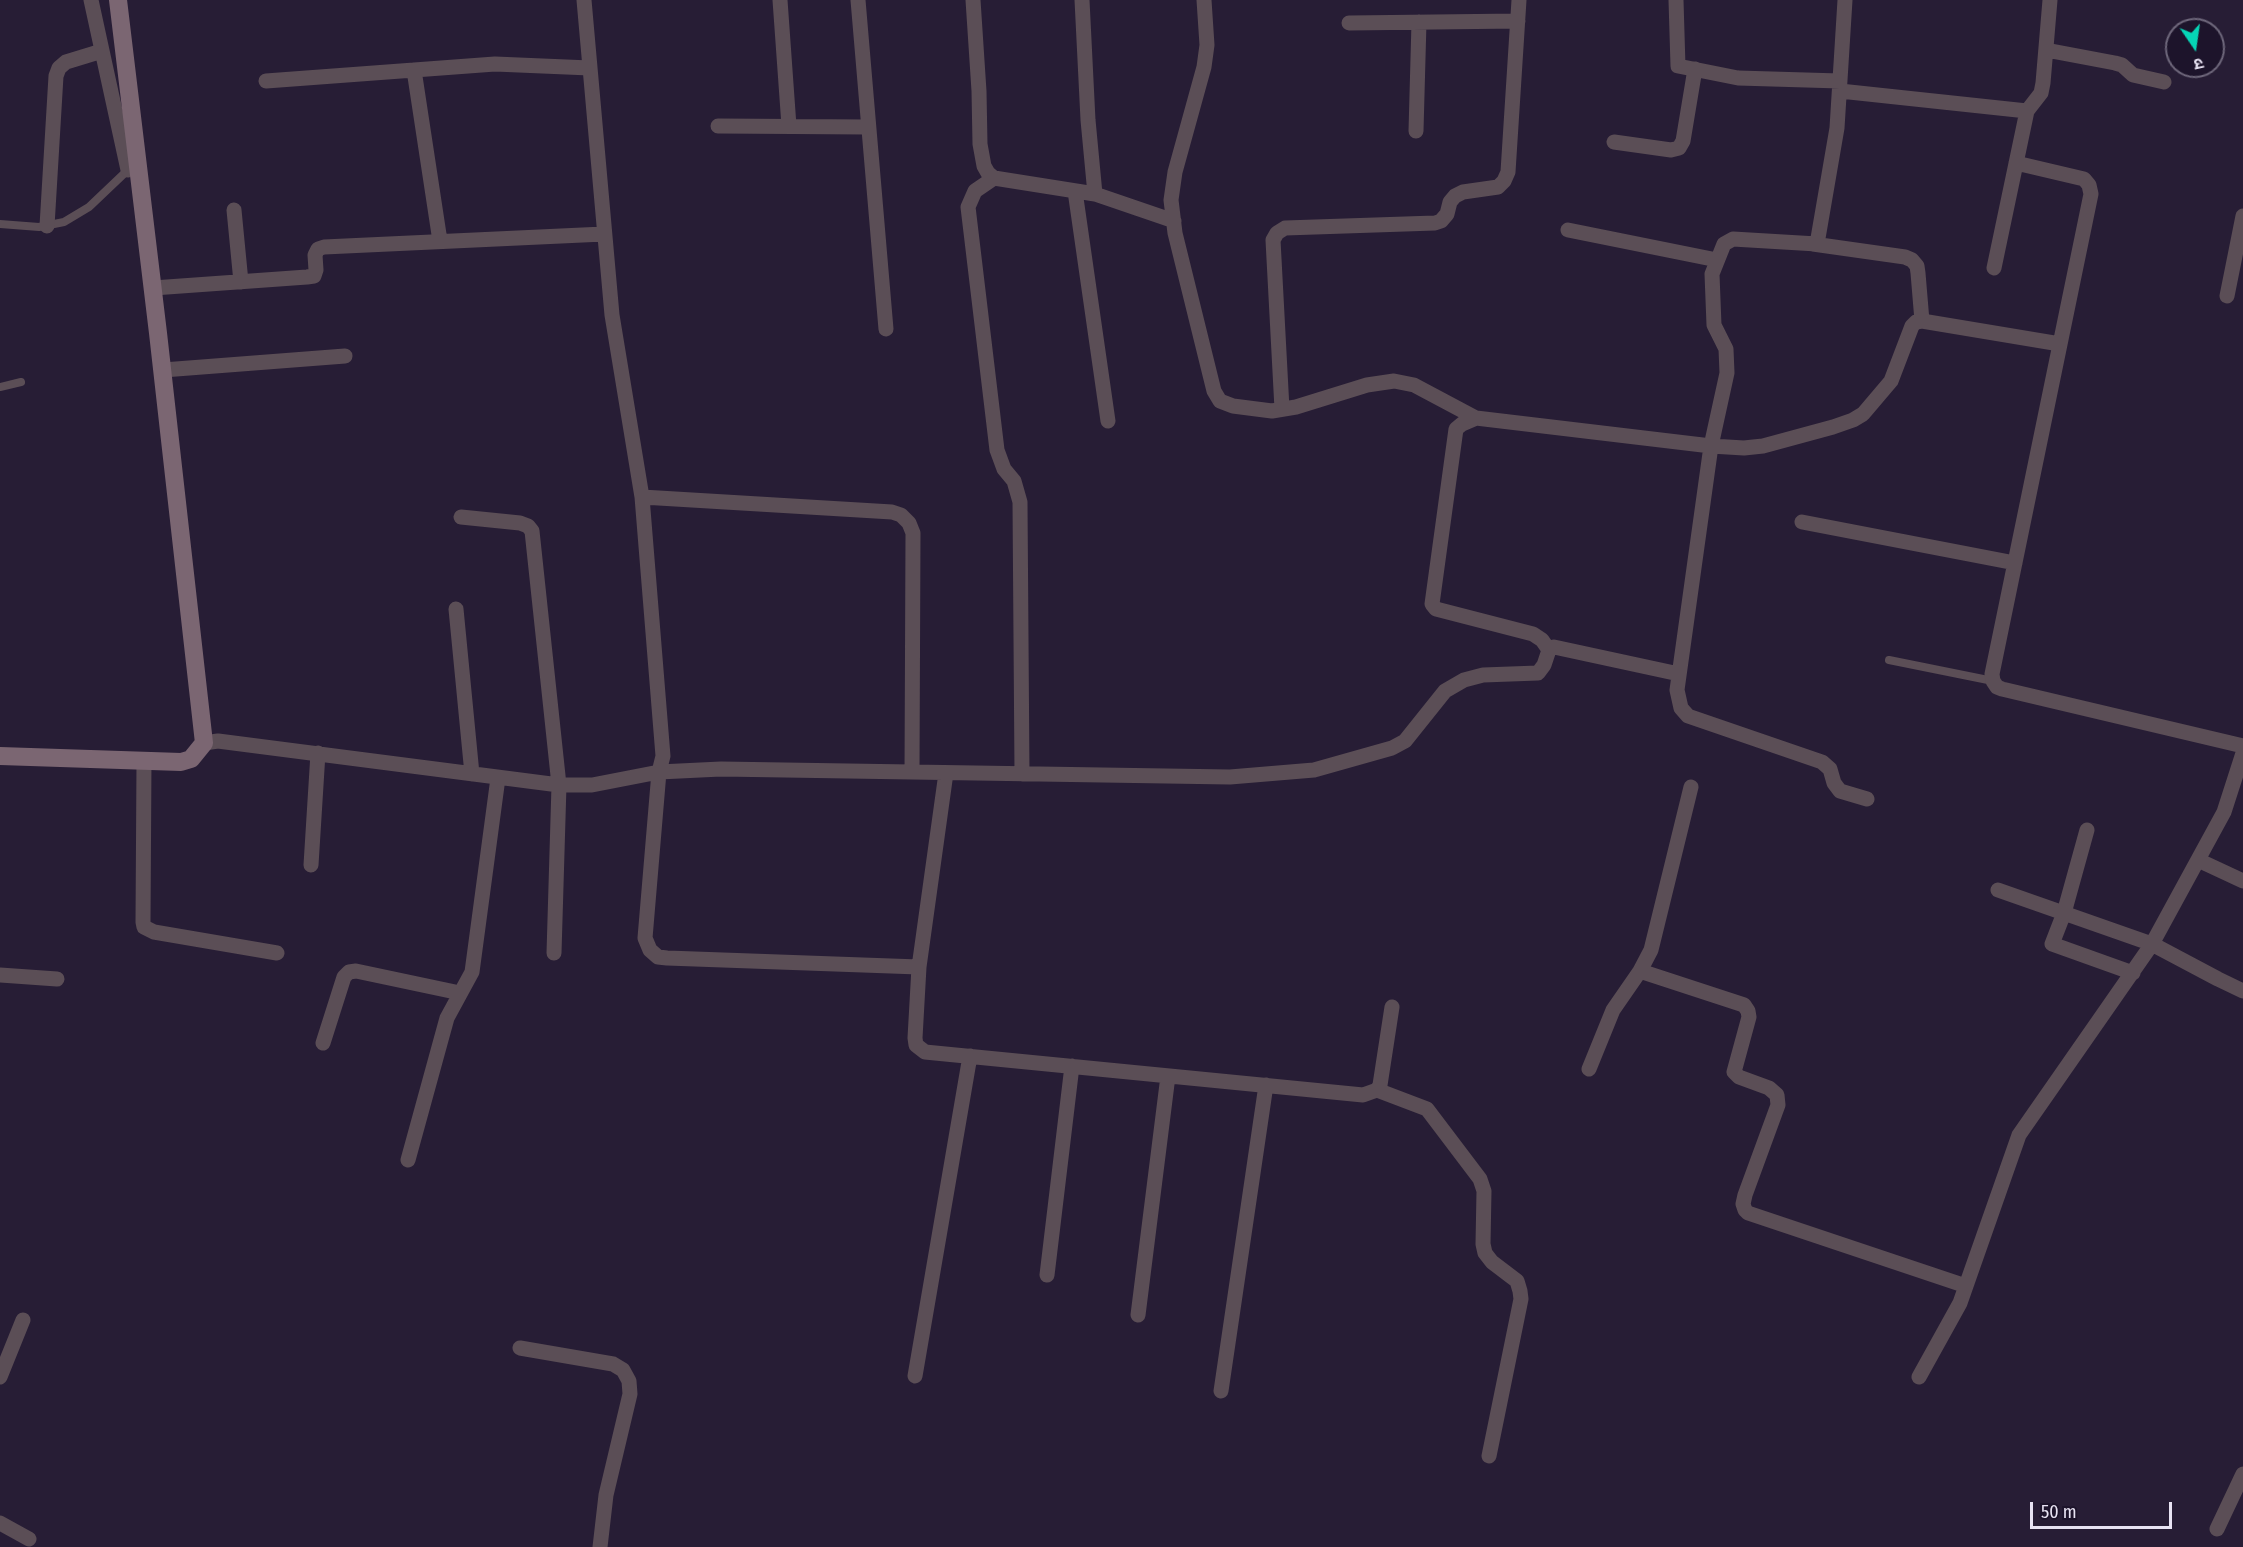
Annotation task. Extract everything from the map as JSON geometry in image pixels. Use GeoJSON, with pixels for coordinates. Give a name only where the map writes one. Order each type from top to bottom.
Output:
{"type":"FeatureCollection","features":[{"type":"Feature","properties":{"kind":"street"},"geometry":{"type":"LineString","coordinates":[[91,0],[102,51],[133,165]]}},
{"type":"Feature","properties":{"kind":"street"},"geometry":{"type":"LineString","coordinates":[[118,0],[133,165],[153,288],[204,743]]}},
{"type":"Feature","properties":{"kind":"street"},"geometry":{"type":"LineString","coordinates":[[584,0],[612,315],[642,497],[663,756],[659,772],[645,938],[650,950],[658,957],[919,967]]}},
{"type":"Feature","properties":{"kind":"street"},"geometry":{"type":"LineString","coordinates":[[780,0],[789,126]]}},
{"type":"Feature","properties":{"kind":"street"},"geometry":{"type":"LineString","coordinates":[[858,0],[867,127],[886,329]]}},
{"type":"Feature","properties":{"kind":"street"},"geometry":{"type":"LineString","coordinates":[[973,0],[980,144],[984,166],[994,178],[1095,194],[1174,220]]}},
{"type":"Feature","properties":{"kind":"street"},"geometry":{"type":"LineString","coordinates":[[1082,0],[1088,120],[1095,194]]}},
{"type":"Feature","properties":{"kind":"street"},"geometry":{"type":"LineString","coordinates":[[1204,0],[1207,45],[1204,67],[1175,172],[1171,200],[1175,233],[1214,391],[1220,401],[1233,406],[1272,411],[1296,407],[1367,385],[1394,381],[1414,385],[1476,418],[1744,448],[1763,446],[1853,420],[1863,414],[1891,381],[1916,322],[1922,321],[2060,344]]}},
{"type":"Feature","properties":{"kind":"street"},"geometry":{"type":"LineString","coordinates":[[1282,409],[1273,240],[1277,233],[1285,228],[1435,223],[1441,221],[1447,214],[1450,202],[1455,196],[1463,192],[1498,187],[1508,172],[1519,0]]}},
{"type":"Feature","properties":{"kind":"street"},"geometry":{"type":"LineString","coordinates":[[1676,0],[1678,66],[1738,78],[1840,86],[2027,111]]}},
{"type":"Feature","properties":{"kind":"street"},"geometry":{"type":"LineString","coordinates":[[1813,244],[1817,244],[1838,128],[1845,0]]}},
{"type":"Feature","properties":{"kind":"street"},"geometry":{"type":"LineString","coordinates":[[1994,268],[2027,111],[2041,93],[2050,0]]}},
{"type":"Feature","properties":{"kind":"street"},"geometry":{"type":"LineString","coordinates":[[1349,23],[1518,21]]}},
{"type":"Feature","properties":{"kind":"street"},"geometry":{"type":"LineString","coordinates":[[1416,130],[1419,22]]}},
{"type":"Feature","properties":{"kind":"street"},"geometry":{"type":"LineString","coordinates":[[2046,50],[2115,63],[2122,65],[2133,75],[2164,81]]}},
{"type":"Feature","properties":{"kind":"street"},"geometry":{"type":"LineString","coordinates":[[47,226],[56,76],[59,68],[66,62],[102,51]]}},
{"type":"Feature","properties":{"kind":"street"},"geometry":{"type":"LineString","coordinates":[[266,81],[495,64],[590,68]]}},
{"type":"Feature","properties":{"kind":"street"},"geometry":{"type":"LineString","coordinates":[[1614,142],[1671,150],[1679,148],[1683,141],[1695,69]]}},
{"type":"Feature","properties":{"kind":"street"},"geometry":{"type":"LineString","coordinates":[[414,70],[440,241]]}},
{"type":"Feature","properties":{"kind":"street"},"geometry":{"type":"LineString","coordinates":[[718,126],[867,127]]}},
{"type":"Feature","properties":{"kind":"street"},"geometry":{"type":"LineString","coordinates":[[2016,163],[2084,179],[2089,185],[2091,194],[1992,674],[1993,681],[1997,687],[2002,689],[2243,746]]}},
{"type":"Feature","properties":{"kind":"street"},"geometry":{"type":"LineString","coordinates":[[994,178],[975,191],[968,207],[997,450],[1004,469],[1014,481],[1020,502],[1022,774]]}},
{"type":"Feature","properties":{"kind":"street"},"geometry":{"type":"LineString","coordinates":[[1075,191],[1108,421]]}},
{"type":"Feature","properties":{"kind":"street"},"geometry":{"type":"LineString","coordinates":[[234,210],[242,282]]}},
{"type":"Feature","properties":{"kind":"street"},"geometry":{"type":"LineString","coordinates":[[2228,296],[2243,216]]}},
{"type":"Feature","properties":{"kind":"street"},"geometry":{"type":"LineString","coordinates":[[1568,230],[1717,260]]}},
{"type":"Feature","properties":{"kind":"street"},"geometry":{"type":"LineString","coordinates":[[153,288],[314,276],[315,255],[318,249],[324,247],[604,234]]}},
{"type":"Feature","properties":{"kind":"street"},"geometry":{"type":"LineString","coordinates":[[1867,799],[1840,790],[1834,783],[1830,769],[1822,762],[1688,716],[1678,701],[1679,674],[1711,446],[1727,374],[1726,349],[1714,325],[1712,274],[1724,244],[1733,239],[1813,244],[1905,257],[1912,260],[1918,273],[1922,321]]}},
{"type":"Feature","properties":{"kind":"street"},"geometry":{"type":"LineString","coordinates":[[163,370],[345,356]]}},
{"type":"Feature","properties":{"kind":"street"},"geometry":{"type":"LineString","coordinates":[[1476,418],[1456,429],[1432,604],[1436,609],[1533,634],[1542,640],[1549,650]]}},
{"type":"Feature","properties":{"kind":"street"},"geometry":{"type":"LineString","coordinates":[[642,497],[892,512],[901,515],[909,523],[912,533],[912,772]]}},
{"type":"Feature","properties":{"kind":"street"},"geometry":{"type":"LineString","coordinates":[[461,517],[520,523],[528,526],[532,531],[559,785],[554,953]]}},
{"type":"Feature","properties":{"kind":"street"},"geometry":{"type":"LineString","coordinates":[[1802,522],[2015,563]]}},
{"type":"Feature","properties":{"kind":"street"},"geometry":{"type":"LineString","coordinates":[[456,609],[472,774]]}},
{"type":"Feature","properties":{"kind":"street"},"geometry":{"type":"LineString","coordinates":[[1549,650],[1559,647],[1679,674]]}},
{"type":"Feature","properties":{"kind":"street"},"geometry":{"type":"LineString","coordinates":[[0,756],[181,762],[191,759],[204,743],[218,741],[559,785],[592,785],[659,772],[722,769],[1230,777],[1314,770],[1392,748],[1405,741],[1445,691],[1464,680],[1484,675],[1538,673],[1544,665],[1549,650]]}},
{"type":"Feature","properties":{"kind":"street"},"geometry":{"type":"LineString","coordinates":[[311,865],[318,753]]}},
{"type":"Feature","properties":{"kind":"street"},"geometry":{"type":"LineString","coordinates":[[1919,1377],[1960,1304],[2019,1135],[2152,944],[2223,812],[2243,753]]}},
{"type":"Feature","properties":{"kind":"street"},"geometry":{"type":"LineString","coordinates":[[144,761],[144,927],[154,932],[277,953]]}},
{"type":"Feature","properties":{"kind":"street"},"geometry":{"type":"LineString","coordinates":[[946,773],[919,967],[916,1045],[925,1052],[1363,1095],[1377,1090],[1380,1085],[1392,1007]]}},
{"type":"Feature","properties":{"kind":"street"},"geometry":{"type":"LineString","coordinates":[[408,1160],[447,1018],[460,993],[470,980],[472,972],[498,777]]}},
{"type":"Feature","properties":{"kind":"street"},"geometry":{"type":"LineString","coordinates":[[1589,1069],[1613,1010],[1640,971],[1651,950],[1691,787]]}},
{"type":"Feature","properties":{"kind":"street"},"geometry":{"type":"LineString","coordinates":[[2087,830],[2064,913],[2051,942],[2054,946],[2133,973]]}},
{"type":"Feature","properties":{"kind":"street"},"geometry":{"type":"LineString","coordinates":[[2198,860],[2243,880]]}},
{"type":"Feature","properties":{"kind":"street"},"geometry":{"type":"LineString","coordinates":[[1998,890],[2152,944],[2243,991]]}},
{"type":"Feature","properties":{"kind":"street"},"geometry":{"type":"LineString","coordinates":[[323,1043],[344,976],[349,972],[356,970],[460,993]]}},
{"type":"Feature","properties":{"kind":"street"},"geometry":{"type":"LineString","coordinates":[[1640,971],[1744,1005],[1748,1011],[1749,1017],[1734,1072],[1739,1077],[1769,1088],[1777,1095],[1778,1105],[1745,1196],[1743,1204],[1748,1214],[1966,1286]]}},
{"type":"Feature","properties":{"kind":"street"},"geometry":{"type":"LineString","coordinates":[[0,975],[57,980]]}},
{"type":"Feature","properties":{"kind":"street"},"geometry":{"type":"LineString","coordinates":[[915,1376],[970,1056]]}},
{"type":"Feature","properties":{"kind":"street"},"geometry":{"type":"LineString","coordinates":[[1047,1275],[1072,1066]]}},
{"type":"Feature","properties":{"kind":"street"},"geometry":{"type":"LineString","coordinates":[[1138,1315],[1168,1076]]}},
{"type":"Feature","properties":{"kind":"street"},"geometry":{"type":"LineString","coordinates":[[1221,1391],[1266,1086]]}},
{"type":"Feature","properties":{"kind":"street"},"geometry":{"type":"LineString","coordinates":[[1377,1090],[1427,1109],[1480,1179],[1484,1191],[1483,1244],[1485,1253],[1492,1262],[1517,1281],[1521,1299],[1489,1456]]}},
{"type":"Feature","properties":{"kind":"street"},"geometry":{"type":"LineString","coordinates":[[0,1377],[23,1320]]}},
{"type":"Feature","properties":{"kind":"street"},"geometry":{"type":"LineString","coordinates":[[520,1348],[613,1364],[623,1370],[629,1381],[630,1394],[606,1495],[600,1547]]}},
{"type":"Feature","properties":{"kind":"street"},"geometry":{"type":"LineString","coordinates":[[2217,1528],[2243,1474]]}},
{"type":"Feature","properties":{"kind":"street"},"geometry":{"type":"LineString","coordinates":[[0,1523],[29,1539]]}},
{"type":"Feature","properties":{"kind":"lane"},"geometry":{"type":"LineString","coordinates":[[0,224],[39,227],[64,222],[89,207],[133,165]]}},
{"type":"Feature","properties":{"kind":"lane"},"geometry":{"type":"LineString","coordinates":[[0,387],[21,382]]}},
{"type":"Feature","properties":{"kind":"lane"},"geometry":{"type":"LineString","coordinates":[[1889,660],[1993,681]]}}]}
